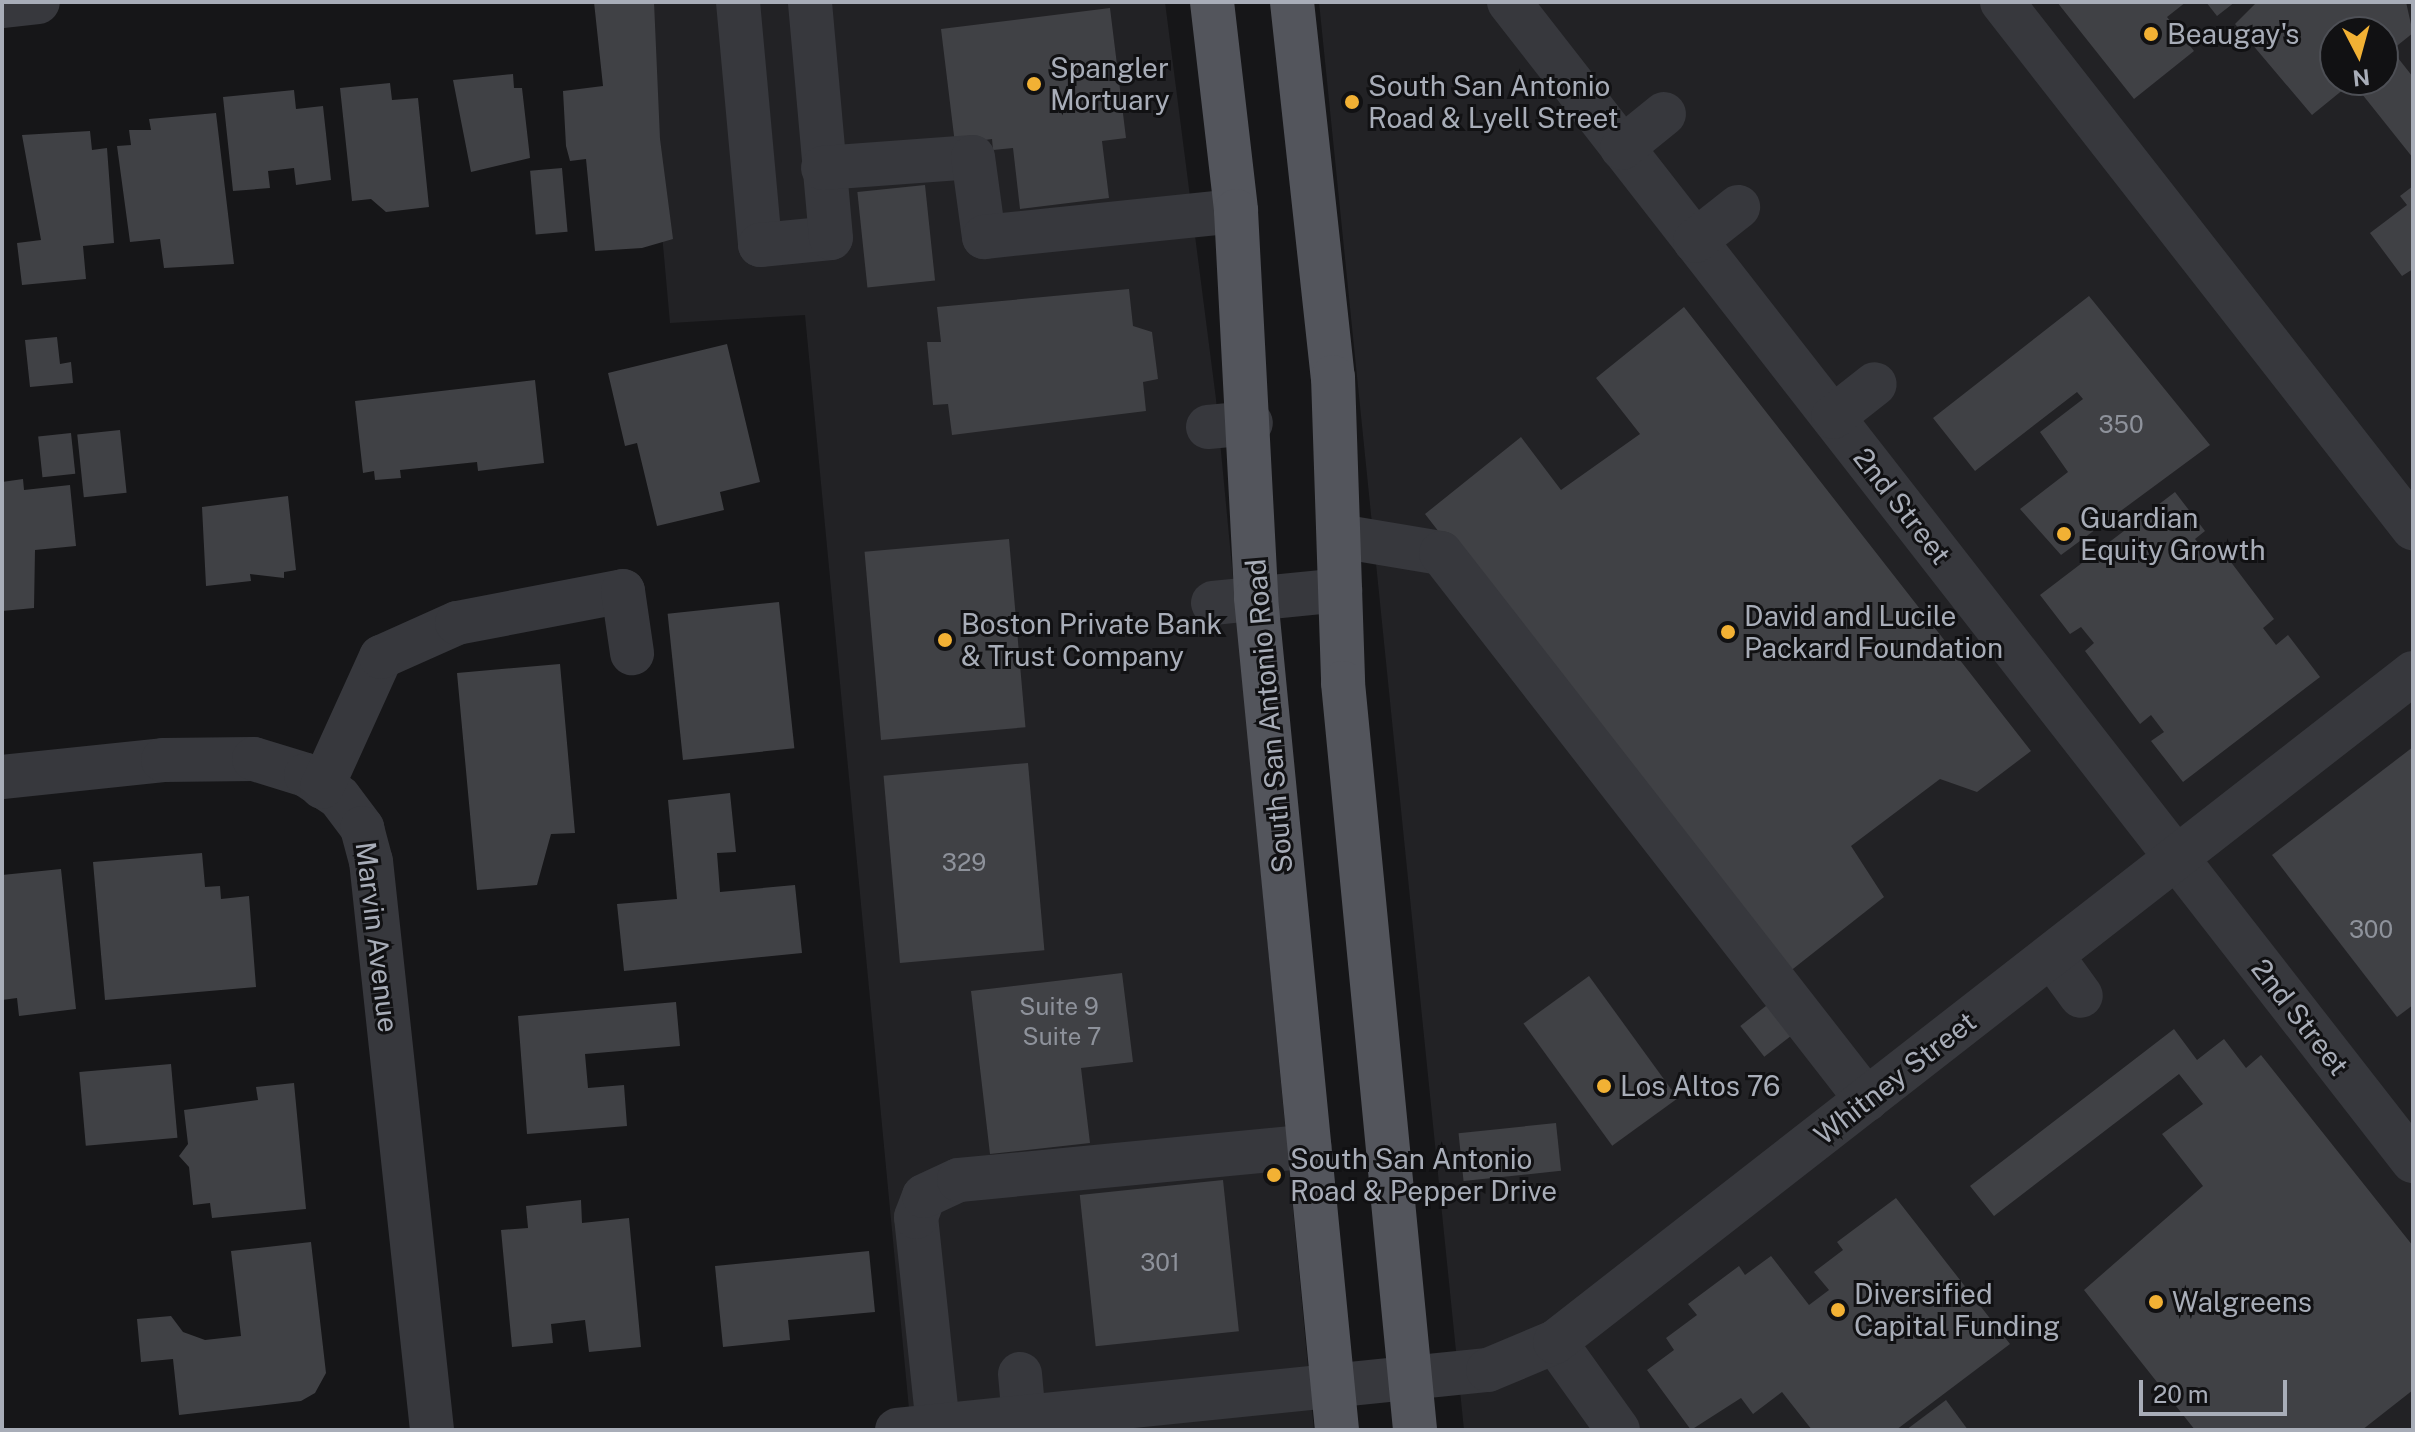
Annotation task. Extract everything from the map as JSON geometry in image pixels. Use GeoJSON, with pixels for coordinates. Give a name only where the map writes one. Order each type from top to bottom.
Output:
{"type":"FeatureCollection","features":[{"type":"Feature","properties":{"kind":"main road","name":"South San Antonio Road"},"geometry":{"type":"LineString","coordinates":[[1212,2],[1236,211],[1251,423],[1256,598],[1336,1410]]}},
{"type":"Feature","properties":{"kind":"main road"},"geometry":{"type":"LineString","coordinates":[[1292,2],[1333,377],[1343,683],[1415,1430]]}},
{"type":"Feature","properties":{"kind":"street"},"geometry":{"type":"LineString","coordinates":[[2,6],[38,2]]}},
{"type":"Feature","properties":{"kind":"street"},"geometry":{"type":"LineString","coordinates":[[738,2],[760,245],[831,238],[810,2]]}},
{"type":"Feature","properties":{"kind":"street","name":"2nd Street"},"geometry":{"type":"LineString","coordinates":[[1509,2],[2413,1161]]}},
{"type":"Feature","properties":{"kind":"street"},"geometry":{"type":"LineString","coordinates":[[2002,2],[2413,528]]}},
{"type":"Feature","properties":{"kind":"street"},"geometry":{"type":"LineString","coordinates":[[1622,148],[1664,114]]}},
{"type":"Feature","properties":{"kind":"street"},"geometry":{"type":"LineString","coordinates":[[823,168],[973,157],[984,237],[1236,211]]}},
{"type":"Feature","properties":{"kind":"street"},"geometry":{"type":"LineString","coordinates":[[1695,241],[1738,207]]}},
{"type":"Feature","properties":{"kind":"street"},"geometry":{"type":"LineString","coordinates":[[1833,417],[1875,384]]}},
{"type":"Feature","properties":{"kind":"street"},"geometry":{"type":"LineString","coordinates":[[1208,427],[1251,423]]}},
{"type":"Feature","properties":{"kind":"street"},"geometry":{"type":"LineString","coordinates":[[1339,536],[1441,553],[1867,1100]]}},
{"type":"Feature","properties":{"kind":"street"},"geometry":{"type":"LineString","coordinates":[[1213,603],[1340,590]]}},
{"type":"Feature","properties":{"kind":"street"},"geometry":{"type":"LineString","coordinates":[[322,787],[381,657],[457,623],[623,591],[632,653]]}},
{"type":"Feature","properties":{"kind":"street","name":"Whitney Street"},"geometry":{"type":"LineString","coordinates":[[918,1428],[1336,1410],[1410,1379],[1488,1370],[1555,1342],[2413,673]]}},
{"type":"Feature","properties":{"kind":"street","name":"Marvin Avenue"},"geometry":{"type":"LineString","coordinates":[[2,777],[163,760],[254,759],[339,797],[362,828],[371,861],[432,1430]]}},
{"type":"Feature","properties":{"kind":"street"},"geometry":{"type":"LineString","coordinates":[[2052,956],[2081,996]]}},
{"type":"Feature","properties":{"kind":"street"},"geometry":{"type":"LineString","coordinates":[[918,1428],[916,1217],[924,1196],[959,1180],[1309,1146]]}},
{"type":"Feature","properties":{"kind":"street"},"geometry":{"type":"LineString","coordinates":[[1555,1342],[1618,1430]]}},
{"type":"Feature","properties":{"kind":"street"},"geometry":{"type":"LineString","coordinates":[[1020,1374],[1025,1424]]}},
{"type":"Feature","properties":{"kind":"shaded area"},"geometry":{"type":"Polygon","coordinates":[[[641,2],[1165,2],[1216,399],[1314,1430],[911,1430],[805,315],[670,323],[641,2]]]}},
{"type":"Feature","properties":{"kind":"shaded area"},"geometry":{"type":"Polygon","coordinates":[[[1319,2],[2413,2],[2413,1430],[1464,1430],[1319,2]]]}},
{"type":"Feature","properties":{"kind":"building"},"geometry":{"type":"Polygon","coordinates":[[[594,2],[654,2],[660,139],[673,239],[642,248],[595,251],[586,159],[570,161],[566,146],[563,91],[603,86],[594,2]]]}},
{"type":"Feature","properties":{"kind":"building","name":"Beaugay's"},"geometry":{"type":"Polygon","coordinates":[[[2057,2],[2186,2],[2167,17],[2194,51],[2134,99],[2057,2]]]}},
{"type":"Feature","properties":{"kind":"building","name":"Beaugay's"},"geometry":{"type":"Polygon","coordinates":[[[2206,2],[2235,2],[2217,16],[2206,2]]]}},
{"type":"Feature","properties":{"kind":"building"},"geometry":{"type":"Polygon","coordinates":[[[2257,2],[2406,2],[2413,33],[2399,44],[2399,16],[2319,16],[2319,96],[2335,96],[2312,115],[2235,24],[2257,2]]]}},
{"type":"Feature","properties":{"kind":"building","name":"Spangler Mortuary"},"geometry":{"type":"Polygon","coordinates":[[[1110,8],[1126,138],[1102,141],[1109,198],[1020,209],[1013,148],[993,150],[992,139],[955,144],[941,29],[1110,8]]]}},
{"type":"Feature","properties":{"kind":"building"},"geometry":{"type":"Polygon","coordinates":[[[2399,59],[2413,77],[2413,158],[2364,96],[2399,96],[2399,59]]]}},
{"type":"Feature","properties":{"kind":"building"},"geometry":{"type":"Polygon","coordinates":[[[513,74],[514,88],[522,88],[530,158],[471,172],[453,80],[513,74]]]}},
{"type":"Feature","properties":{"kind":"building"},"geometry":{"type":"Polygon","coordinates":[[[390,83],[392,100],[418,98],[429,207],[386,212],[371,199],[352,201],[340,88],[390,83]]]}},
{"type":"Feature","properties":{"kind":"building"},"geometry":{"type":"Polygon","coordinates":[[[294,90],[296,109],[323,106],[331,180],[296,185],[294,168],[268,171],[270,188],[233,191],[223,97],[294,90]]]}},
{"type":"Feature","properties":{"kind":"building"},"geometry":{"type":"Polygon","coordinates":[[[216,113],[234,264],[164,268],[160,239],[130,242],[117,146],[131,145],[129,130],[151,130],[149,119],[216,113]]]}},
{"type":"Feature","properties":{"kind":"building"},"geometry":{"type":"Polygon","coordinates":[[[90,131],[92,150],[107,148],[114,243],[83,246],[86,279],[22,285],[17,243],[41,240],[22,135],[90,131]]]}},
{"type":"Feature","properties":{"kind":"building"},"geometry":{"type":"Polygon","coordinates":[[[562,168],[568,232],[536,235],[530,171],[562,168]]]}},
{"type":"Feature","properties":{"kind":"building"},"geometry":{"type":"Polygon","coordinates":[[[925,185],[935,280],[867,288],[857,192],[925,185]]]}},
{"type":"Feature","properties":{"kind":"building"},"geometry":{"type":"Polygon","coordinates":[[[2413,186],[2413,269],[2402,276],[2370,233],[2407,205],[2400,196],[2413,186]]]}},
{"type":"Feature","properties":{"kind":"building"},"geometry":{"type":"Polygon","coordinates":[[[1129,289],[1133,326],[1152,332],[1158,379],[1143,382],[1146,411],[952,435],[948,404],[933,405],[927,342],[941,342],[937,307],[1129,289]]]}},
{"type":"Feature","properties":{"kind":"building"},"geometry":{"type":"Polygon","coordinates":[[[2089,296],[2210,445],[2061,555],[2020,509],[2068,472],[2040,432],[2083,399],[2077,392],[1975,471],[1933,418],[2089,296]]]}},
{"type":"Feature","properties":{"kind":"building","name":"David and Lucile Packard Foundation"},"geometry":{"type":"Polygon","coordinates":[[[1684,307],[2031,751],[1977,792],[1940,779],[1851,846],[1884,897],[1784,976],[1425,514],[1521,437],[1561,490],[1640,434],[1596,378],[1684,307]]]}},
{"type":"Feature","properties":{"kind":"building"},"geometry":{"type":"Polygon","coordinates":[[[57,337],[60,364],[71,362],[73,383],[30,387],[25,340],[57,337]]]}},
{"type":"Feature","properties":{"kind":"building"},"geometry":{"type":"Polygon","coordinates":[[[727,344],[760,482],[720,492],[724,510],[657,526],[637,443],[625,446],[608,373],[727,344]]]}},
{"type":"Feature","properties":{"kind":"building"},"geometry":{"type":"Polygon","coordinates":[[[535,380],[544,463],[478,471],[477,462],[400,470],[401,478],[375,480],[374,471],[363,473],[355,401],[535,380]]]}},
{"type":"Feature","properties":{"kind":"building"},"geometry":{"type":"Polygon","coordinates":[[[120,430],[127,493],[84,497],[77,434],[120,430]]]}},
{"type":"Feature","properties":{"kind":"building"},"geometry":{"type":"Polygon","coordinates":[[[71,433],[75,474],[42,477],[38,436],[71,433]]]}},
{"type":"Feature","properties":{"kind":"building"},"geometry":{"type":"Polygon","coordinates":[[[23,479],[24,490],[70,485],[76,546],[35,550],[34,608],[2,611],[2,482],[23,479]]]}},
{"type":"Feature","properties":{"kind":"building"},"geometry":{"type":"Polygon","coordinates":[[[2175,492],[2205,531],[2195,539],[2207,554],[2218,545],[2274,619],[2263,628],[2276,645],[2288,635],[2320,677],[2183,782],[2151,741],[2164,732],[2151,715],[2140,724],[2085,651],[2094,643],[2081,627],[2070,634],[2040,595],[2175,492]]]}},
{"type":"Feature","properties":{"kind":"building"},"geometry":{"type":"Polygon","coordinates":[[[288,496],[296,570],[284,572],[284,578],[250,574],[251,581],[206,586],[202,507],[288,496]]]}},
{"type":"Feature","properties":{"kind":"building","name":"Boston Private Bank & Trust Company"},"geometry":{"type":"Polygon","coordinates":[[[1009,539],[1025,727],[881,740],[865,552],[1009,539]]]}},
{"type":"Feature","properties":{"kind":"building"},"geometry":{"type":"Polygon","coordinates":[[[779,602],[794,748],[683,760],[668,614],[779,602]]]}},
{"type":"Feature","properties":{"kind":"building"},"geometry":{"type":"Polygon","coordinates":[[[560,664],[575,833],[551,834],[537,885],[477,890],[457,673],[560,664]]]}},
{"type":"Feature","properties":{"kind":"building"},"geometry":{"type":"Polygon","coordinates":[[[2413,747],[2413,1005],[2397,1017],[2272,855],[2413,747]]]}},
{"type":"Feature","properties":{"kind":"building"},"geometry":{"type":"Polygon","coordinates":[[[1028,763],[1044,950],[900,963],[884,776],[1028,763]]]}},
{"type":"Feature","properties":{"kind":"building"},"geometry":{"type":"Polygon","coordinates":[[[730,793],[736,852],[717,853],[720,892],[795,885],[802,953],[624,971],[617,904],[677,899],[668,800],[730,793]]]}},
{"type":"Feature","properties":{"kind":"building"},"geometry":{"type":"Polygon","coordinates":[[[202,853],[205,887],[220,886],[221,899],[249,896],[256,987],[105,1000],[93,862],[202,853]]]}},
{"type":"Feature","properties":{"kind":"building"},"geometry":{"type":"Polygon","coordinates":[[[61,869],[76,1009],[19,1016],[17,998],[2,1000],[2,875],[61,869]]]}},
{"type":"Feature","properties":{"kind":"building"},"geometry":{"type":"Polygon","coordinates":[[[1122,973],[1133,1062],[1081,1068],[1090,1143],[990,1154],[971,991],[1122,973]]]}},
{"type":"Feature","properties":{"kind":"building"},"geometry":{"type":"Polygon","coordinates":[[[1589,976],[1678,1098],[1612,1146],[1523,1024],[1589,976]]]}},
{"type":"Feature","properties":{"kind":"building"},"geometry":{"type":"Polygon","coordinates":[[[676,1002],[680,1046],[585,1054],[588,1088],[624,1085],[627,1126],[527,1134],[518,1016],[676,1002]]]}},
{"type":"Feature","properties":{"kind":"building"},"geometry":{"type":"Polygon","coordinates":[[[1771,1002],[1795,1033],[1764,1057],[1740,1026],[1771,1002]]]}},
{"type":"Feature","properties":{"kind":"building"},"geometry":{"type":"Polygon","coordinates":[[[2174,1029],[2197,1060],[2224,1039],[2246,1068],[2261,1055],[2413,1246],[2413,1390],[2362,1430],[2195,1430],[2084,1290],[2203,1186],[2162,1134],[2203,1104],[2179,1074],[1994,1216],[1970,1186],[2174,1029]]]}},
{"type":"Feature","properties":{"kind":"building"},"geometry":{"type":"Polygon","coordinates":[[[171,1064],[177,1138],[86,1146],[79,1072],[171,1064]]]}},
{"type":"Feature","properties":{"kind":"building"},"geometry":{"type":"Polygon","coordinates":[[[294,1083],[306,1209],[212,1218],[210,1203],[193,1205],[189,1167],[179,1156],[188,1144],[184,1110],[258,1100],[256,1087],[294,1083]]]}},
{"type":"Feature","properties":{"kind":"building","name":"Los Altos 76"},"geometry":{"type":"Polygon","coordinates":[[[1556,1123],[1561,1171],[1464,1181],[1459,1133],[1556,1123]]]}},
{"type":"Feature","properties":{"kind":"building"},"geometry":{"type":"Polygon","coordinates":[[[1223,1180],[1239,1331],[1096,1346],[1080,1195],[1223,1180]]]}},
{"type":"Feature","properties":{"kind":"building","name":"Diversified Capital Funding"},"geometry":{"type":"Polygon","coordinates":[[[1896,1198],[2010,1344],[1896,1430],[1812,1430],[1782,1392],[1753,1414],[1741,1398],[1691,1430],[1647,1370],[1674,1350],[1666,1338],[1697,1315],[1688,1304],[1739,1266],[1745,1275],[1771,1256],[1809,1305],[1829,1290],[1814,1272],[1843,1250],[1837,1242],[1896,1198]]]}},
{"type":"Feature","properties":{"kind":"building"},"geometry":{"type":"Polygon","coordinates":[[[581,1200],[582,1223],[629,1218],[641,1347],[589,1352],[585,1320],[551,1324],[553,1343],[512,1347],[501,1230],[528,1228],[526,1206],[581,1200]]]}},
{"type":"Feature","properties":{"kind":"building"},"geometry":{"type":"Polygon","coordinates":[[[311,1242],[326,1373],[315,1393],[301,1401],[179,1415],[173,1359],[141,1362],[137,1319],[171,1316],[183,1332],[205,1340],[241,1336],[231,1251],[311,1242]]]}},
{"type":"Feature","properties":{"kind":"building"},"geometry":{"type":"Polygon","coordinates":[[[869,1251],[875,1312],[788,1320],[790,1340],[723,1347],[715,1266],[869,1251]]]}},
{"type":"Feature","properties":{"kind":"building"},"geometry":{"type":"Polygon","coordinates":[[[1946,1400],[1968,1430],[1906,1430],[1946,1400]]]}},
{"type":"Feature","properties":{"kind":"place","name":"Beaugay's"},"geometry":{"type":"Point","coordinates":[2151,34]}},
{"type":"Feature","properties":{"kind":"place","name":"Spangler Mortuary"},"geometry":{"type":"Point","coordinates":[1034,84]}},
{"type":"Feature","properties":{"kind":"place","name":"South San Antonio Road & Lyell Street"},"geometry":{"type":"Point","coordinates":[1352,102]}},
{"type":"Feature","properties":{"kind":"place","name":"Guardian Equity Growth"},"geometry":{"type":"Point","coordinates":[2064,534]}},
{"type":"Feature","properties":{"kind":"place","name":"David and Lucile Packard Foundation"},"geometry":{"type":"Point","coordinates":[1728,632]}},
{"type":"Feature","properties":{"kind":"place","name":"Boston Private Bank & Trust Company"},"geometry":{"type":"Point","coordinates":[945,640]}},
{"type":"Feature","properties":{"kind":"place","name":"Los Altos 76"},"geometry":{"type":"Point","coordinates":[1604,1086]}},
{"type":"Feature","properties":{"kind":"place","name":"South San Antonio Road & Pepper Drive"},"geometry":{"type":"Point","coordinates":[1274,1175]}},
{"type":"Feature","properties":{"kind":"place","name":"Walgreens"},"geometry":{"type":"Point","coordinates":[2156,1302]}},
{"type":"Feature","properties":{"kind":"place","name":"Diversified Capital Funding"},"geometry":{"type":"Point","coordinates":[1838,1310]}}]}
